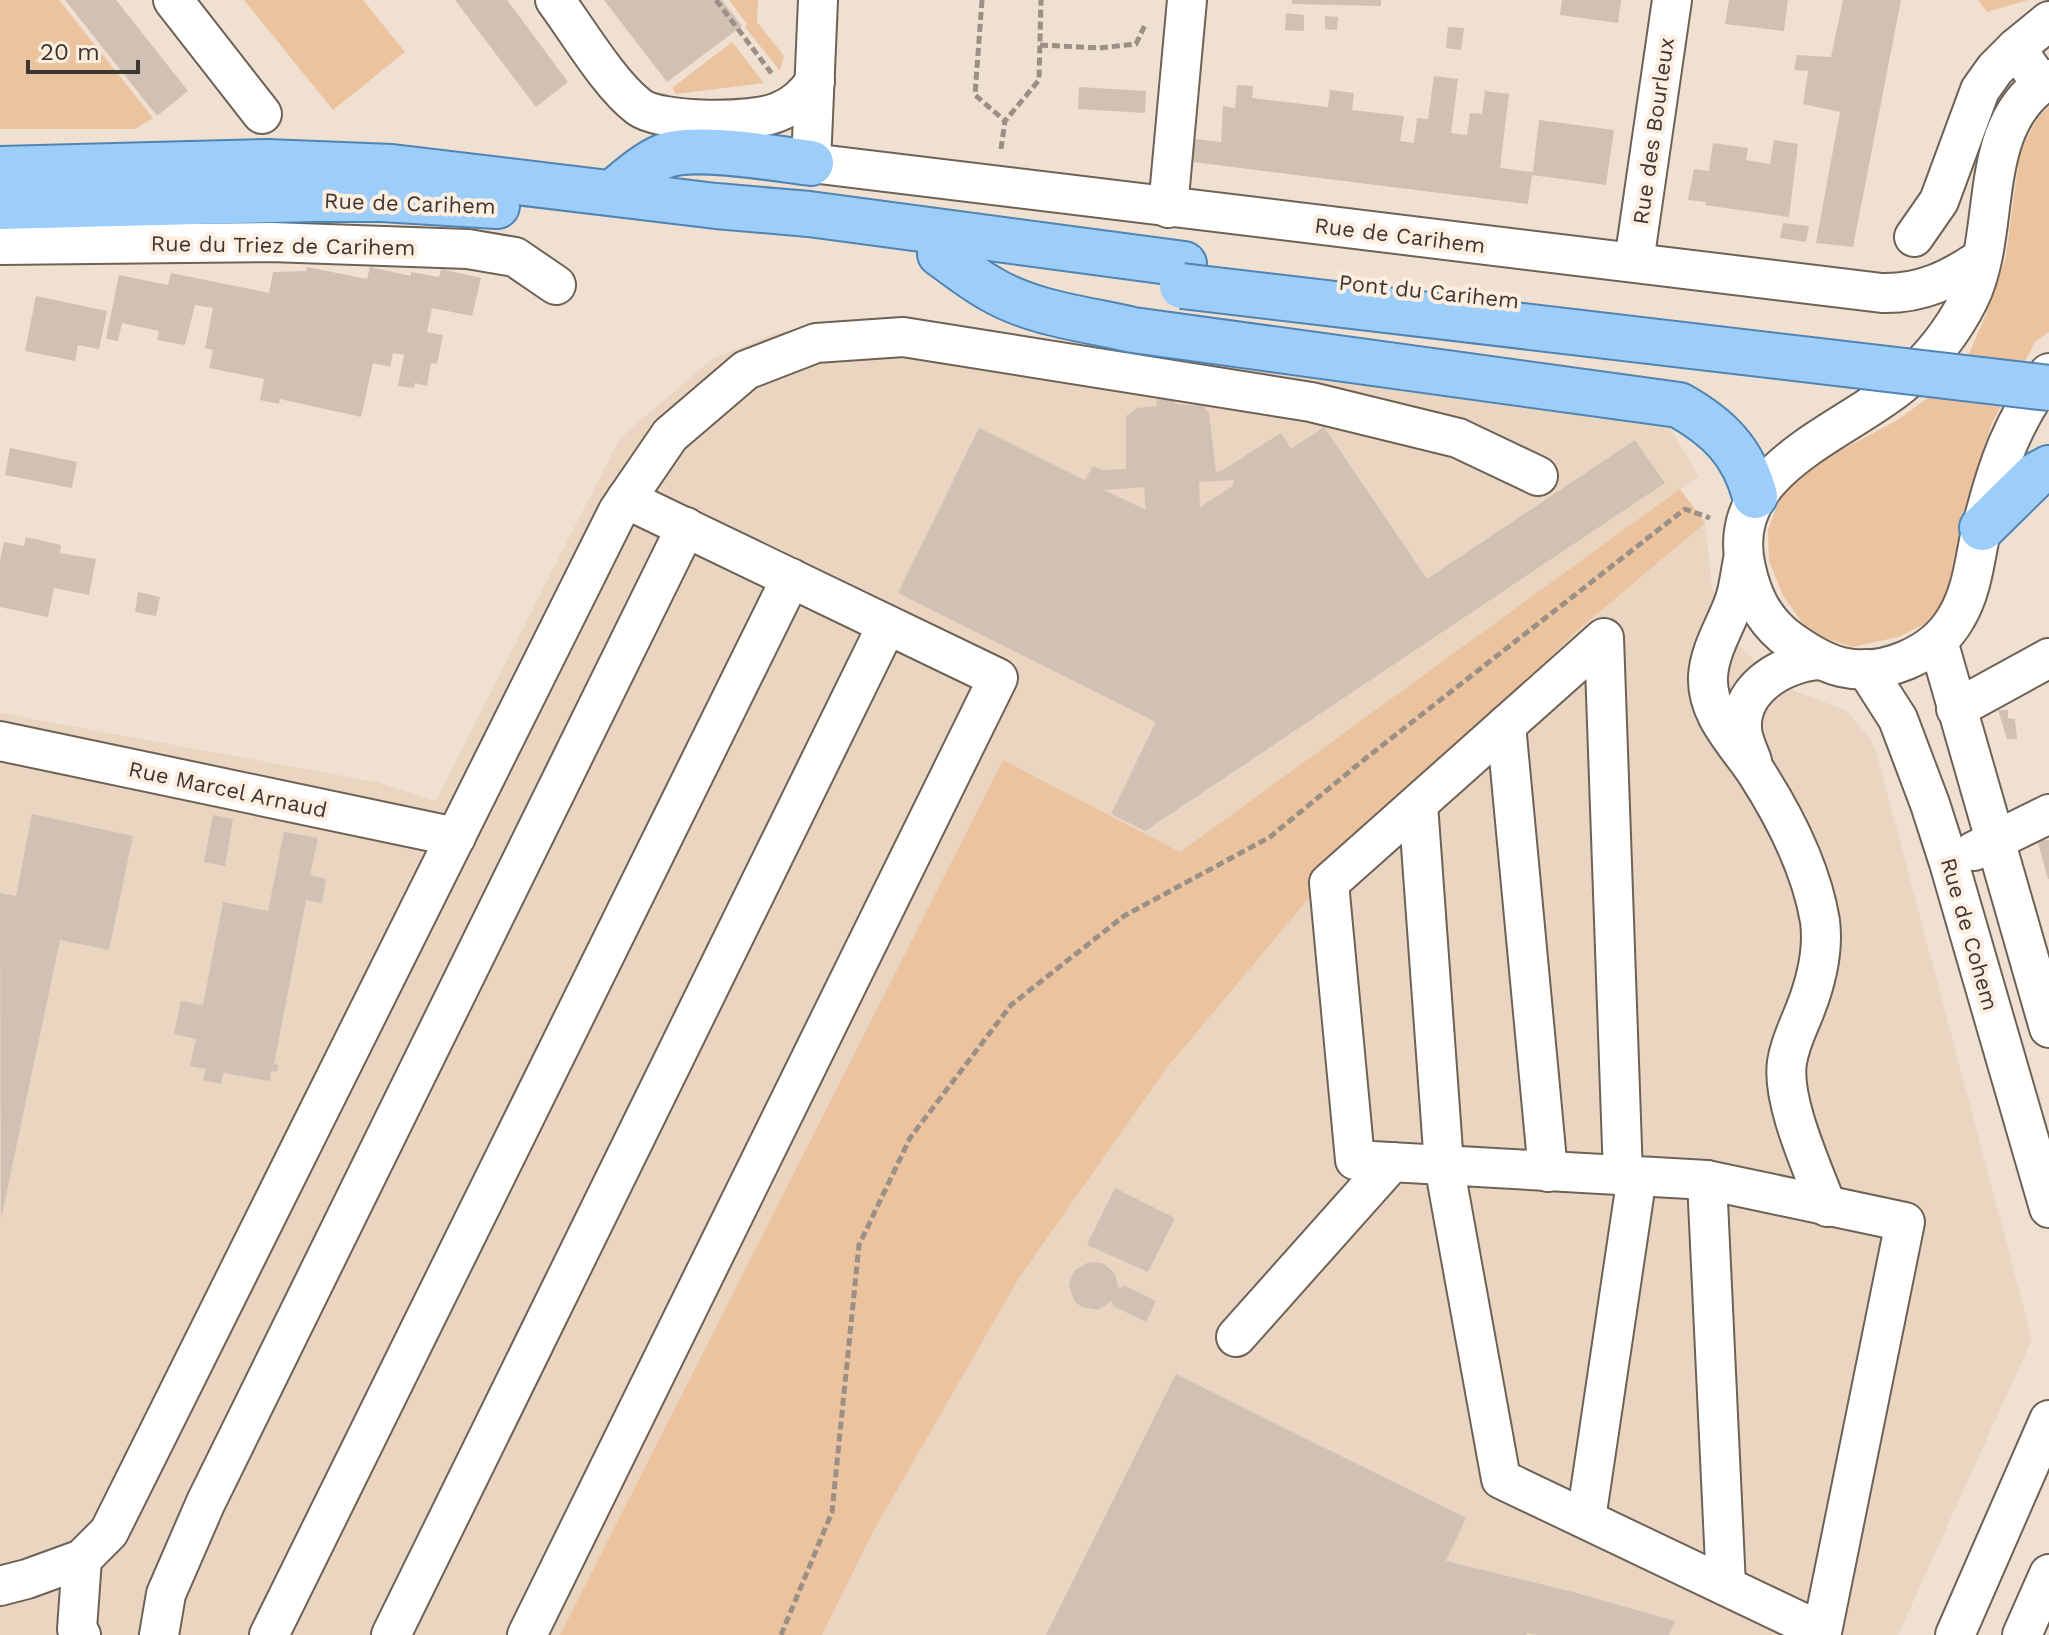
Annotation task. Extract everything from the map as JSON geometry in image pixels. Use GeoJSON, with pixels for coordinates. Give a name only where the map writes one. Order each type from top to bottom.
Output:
{"type":"FeatureCollection","features":[{"type":"Feature","properties":{"kind":"main road"},"geometry":{"type":"LineString","coordinates":[[612,193],[663,156],[681,152],[811,163]]}},
{"type":"Feature","properties":{"kind":"main road","name":"Rue de Carihem"},"geometry":{"type":"LineString","coordinates":[[0,169],[267,162],[339,164],[482,176],[716,206],[814,227]]}},
{"type":"Feature","properties":{"kind":"main road","name":"Rue de Carihem"},"geometry":{"type":"LineString","coordinates":[[0,207],[382,199],[814,227]]}},
{"type":"Feature","properties":{"kind":"main road","name":"Pont du Carihem"},"geometry":{"type":"LineString","coordinates":[[814,227],[940,254],[1758,328],[2049,365]]}},
{"type":"Feature","properties":{"kind":"main road","name":"Pont du Carihem"},"geometry":{"type":"LineString","coordinates":[[814,227],[2049,388]]}},
{"type":"Feature","properties":{"kind":"main road"},"geometry":{"type":"LineString","coordinates":[[940,254],[991,290],[1009,298],[1047,311],[1133,330],[1679,405],[1718,430],[1749,473],[1755,496]]}},
{"type":"Feature","properties":{"kind":"main road"},"geometry":{"type":"LineString","coordinates":[[1982,528],[2036,475],[2049,468]]}},
{"type":"Feature","properties":{"kind":"street"},"geometry":{"type":"LineString","coordinates":[[173,0],[262,114]]}},
{"type":"Feature","properties":{"kind":"street"},"geometry":{"type":"LineString","coordinates":[[555,0],[622,91],[651,115],[761,117],[777,113],[805,92]]}},
{"type":"Feature","properties":{"kind":"street"},"geometry":{"type":"LineString","coordinates":[[811,163],[805,92],[818,0]]}},
{"type":"Feature","properties":{"kind":"street"},"geometry":{"type":"LineString","coordinates":[[1168,208],[1187,0]]}},
{"type":"Feature","properties":{"kind":"street","name":"Rue des Bourleux"},"geometry":{"type":"LineString","coordinates":[[1634,262],[1672,0]]}},
{"type":"Feature","properties":{"kind":"street"},"geometry":{"type":"LineString","coordinates":[[1914,237],[1939,201],[1980,90],[2016,48],[2049,21]]}},
{"type":"Feature","properties":{"kind":"street"},"geometry":{"type":"LineString","coordinates":[[1827,1207],[1798,1129],[1787,1088],[1792,1040],[1806,1009],[1821,951],[1820,922],[1804,861],[1755,771],[1717,716],[1710,698],[1708,677],[1712,651],[1735,600],[1744,533],[1755,496],[1766,481],[1788,461],[1904,382],[1932,354],[1958,320],[1971,294],[1982,258],[2003,138],[2021,103],[2045,82],[2016,48]]}},
{"type":"Feature","properties":{"kind":"street","name":"Rue de Carihem"},"geometry":{"type":"LineString","coordinates":[[811,163],[1900,293],[1934,285],[1982,258]]}},
{"type":"Feature","properties":{"kind":"street","name":"Rue du Triez de Carihem"},"geometry":{"type":"LineString","coordinates":[[0,245],[271,242],[468,249],[515,257],[556,285]]}},
{"type":"Feature","properties":{"kind":"street"},"geometry":{"type":"LineString","coordinates":[[0,1586],[82,1559],[109,1532],[626,499],[670,435],[746,370],[816,343],[903,337],[1311,402],[1458,438],[1538,476]]}},
{"type":"Feature","properties":{"kind":"street"},"geometry":{"type":"LineString","coordinates":[[1743,557],[1754,597],[1763,613],[1781,633],[1820,660],[1843,667],[1866,669],[1895,664],[1922,653],[1938,641],[1956,619],[1969,590],[1992,487],[2014,425],[2049,373]]}},
{"type":"Feature","properties":{"kind":"street"},"geometry":{"type":"LineString","coordinates":[[527,1635],[998,678],[626,499]]}},
{"type":"Feature","properties":{"kind":"street"},"geometry":{"type":"LineString","coordinates":[[159,1635],[166,1594],[206,1502],[686,527]]}},
{"type":"Feature","properties":{"kind":"street"},"geometry":{"type":"LineString","coordinates":[[269,1635],[791,578]]}},
{"type":"Feature","properties":{"kind":"street"},"geometry":{"type":"LineString","coordinates":[[391,1635],[887,625]]}},
{"type":"Feature","properties":{"kind":"street"},"geometry":{"type":"LineString","coordinates":[[1418,804],[1444,1165],[1501,1479],[1822,1632],[1905,1222],[1707,1180],[1630,1175],[1548,1172],[1444,1165],[1355,1160],[1329,883],[1604,638],[1630,1175],[1586,1519]]}},
{"type":"Feature","properties":{"kind":"street"},"geometry":{"type":"LineString","coordinates":[[1938,641],[2049,1028]]}},
{"type":"Feature","properties":{"kind":"street"},"geometry":{"type":"LineString","coordinates":[[1956,709],[2049,658]]}},
{"type":"Feature","properties":{"kind":"street"},"geometry":{"type":"LineString","coordinates":[[1755,771],[1743,735],[1743,712],[1750,696],[1780,670],[1802,661],[1820,660]]}},
{"type":"Feature","properties":{"kind":"street","name":"Rue de Cohem"},"geometry":{"type":"LineString","coordinates":[[1866,669],[1898,719],[1949,863],[2038,1131],[2049,1208]]}},
{"type":"Feature","properties":{"kind":"street"},"geometry":{"type":"LineString","coordinates":[[1506,725],[1548,1172]]}},
{"type":"Feature","properties":{"kind":"street","name":"Rue Marcel Arnaud"},"geometry":{"type":"LineString","coordinates":[[0,741],[456,837]]}},
{"type":"Feature","properties":{"kind":"street"},"geometry":{"type":"LineString","coordinates":[[1949,863],[2049,814]]}},
{"type":"Feature","properties":{"kind":"street"},"geometry":{"type":"LineString","coordinates":[[1236,1337],[1392,1162]]}},
{"type":"Feature","properties":{"kind":"street"},"geometry":{"type":"LineString","coordinates":[[1707,1180],[1726,1586]]}},
{"type":"Feature","properties":{"kind":"street"},"geometry":{"type":"LineString","coordinates":[[1955,1635],[2049,1420]]}},
{"type":"Feature","properties":{"kind":"street"},"geometry":{"type":"LineString","coordinates":[[81,1635],[77,1629],[82,1559]]}},
{"type":"Feature","properties":{"kind":"street"},"geometry":{"type":"LineString","coordinates":[[2022,1635],[2049,1574]]}},
{"type":"Feature","properties":{"kind":"path"},"geometry":{"type":"LineString","coordinates":[[716,0],[805,92]]}},
{"type":"Feature","properties":{"kind":"path"},"geometry":{"type":"LineString","coordinates":[[982,0],[975,95],[1005,121]]}},
{"type":"Feature","properties":{"kind":"path"},"geometry":{"type":"LineString","coordinates":[[995,185],[1005,121],[1039,80],[1041,0]]}},
{"type":"Feature","properties":{"kind":"path"},"geometry":{"type":"LineString","coordinates":[[1040,45],[1099,48],[1136,44],[1146,24],[1147,12]]}},
{"type":"Feature","properties":{"kind":"path"},"geometry":{"type":"LineString","coordinates":[[781,1635],[832,1512],[859,1245],[910,1138],[1011,1005],[1124,916],[1270,837],[1366,758],[1685,509]]}},
{"type":"Feature","properties":{"kind":"shaded area"},"geometry":{"type":"Polygon","coordinates":[[[0,0],[59,0],[153,118],[135,129],[0,129],[0,0]]]}},
{"type":"Feature","properties":{"kind":"shaded area"},"geometry":{"type":"Polygon","coordinates":[[[244,0],[363,0],[405,52],[333,110],[244,0]]]}},
{"type":"Feature","properties":{"kind":"shaded area"},"geometry":{"type":"Polygon","coordinates":[[[729,0],[758,0],[757,22],[784,56],[780,71],[745,27],[747,24],[729,0]]]}},
{"type":"Feature","properties":{"kind":"shaded area"},"geometry":{"type":"Polygon","coordinates":[[[1978,0],[2028,0],[1987,12],[1978,0]]]}},
{"type":"Feature","properties":{"kind":"shaded area"},"geometry":{"type":"Polygon","coordinates":[[[732,42],[764,83],[676,94],[672,88],[732,42]]]}},
{"type":"Feature","properties":{"kind":"shaded area"},"geometry":{"type":"Polygon","coordinates":[[[2049,107],[2049,332],[2035,342],[1992,423],[1970,492],[1946,596],[1931,621],[1898,637],[1852,647],[1810,633],[1783,596],[1769,561],[1768,530],[1783,489],[1828,457],[1896,421],[1935,393],[1966,361],[2006,256],[2020,151],[2039,116],[2049,107]]]}},
{"type":"Feature","properties":{"kind":"shaded area"},"geometry":{"type":"Polygon","coordinates":[[[866,323],[976,330],[1670,428],[1699,476],[1180,852],[1003,760],[560,1635],[0,1635],[0,713],[376,782],[436,801],[619,439],[712,359],[778,332],[866,323]]]}},
{"type":"Feature","properties":{"kind":"shaded area"},"geometry":{"type":"Polygon","coordinates":[[[1680,489],[1705,523],[1577,631],[1320,885],[1166,1069],[1019,1278],[873,1532],[822,1635],[560,1635],[1003,760],[1180,852],[1680,489]]]}},
{"type":"Feature","properties":{"kind":"shaded area"},"geometry":{"type":"Polygon","coordinates":[[[1705,523],[1712,587],[1734,641],[1782,686],[1847,711],[1871,740],[1876,751],[2032,1339],[1898,1635],[822,1635],[873,1532],[1019,1278],[1166,1069],[1320,885],[1577,631],[1705,523]]]}},
{"type":"Feature","properties":{"kind":"building"},"geometry":{"type":"Polygon","coordinates":[[[65,0],[116,0],[188,91],[157,116],[65,0]]]}},
{"type":"Feature","properties":{"kind":"building"},"geometry":{"type":"Polygon","coordinates":[[[455,0],[507,0],[568,82],[536,107],[455,0]]]}},
{"type":"Feature","properties":{"kind":"building"},"geometry":{"type":"Polygon","coordinates":[[[604,0],[722,0],[742,26],[667,82],[604,0]]]}},
{"type":"Feature","properties":{"kind":"building"},"geometry":{"type":"Polygon","coordinates":[[[1292,0],[1381,0],[1381,6],[1292,4],[1292,0]]]}},
{"type":"Feature","properties":{"kind":"building"},"geometry":{"type":"Polygon","coordinates":[[[1562,0],[1621,0],[1618,23],[1560,15],[1562,0]]]}},
{"type":"Feature","properties":{"kind":"building"},"geometry":{"type":"Polygon","coordinates":[[[1729,0],[1788,0],[1784,31],[1725,24],[1729,0]]]}},
{"type":"Feature","properties":{"kind":"building"},"geometry":{"type":"Polygon","coordinates":[[[1843,0],[1901,0],[1853,247],[1816,243],[1840,112],[1803,104],[1808,71],[1794,70],[1797,55],[1831,57],[1843,0]]]}},
{"type":"Feature","properties":{"kind":"building"},"geometry":{"type":"Polygon","coordinates":[[[1286,13],[1304,15],[1304,31],[1285,30],[1286,13]]]}},
{"type":"Feature","properties":{"kind":"building"},"geometry":{"type":"Polygon","coordinates":[[[1325,16],[1338,17],[1337,30],[1325,29],[1325,16]]]}},
{"type":"Feature","properties":{"kind":"building"},"geometry":{"type":"Polygon","coordinates":[[[1448,27],[1464,28],[1461,50],[1446,48],[1448,27]]]}},
{"type":"Feature","properties":{"kind":"building"},"geometry":{"type":"Polygon","coordinates":[[[1434,76],[1458,79],[1451,133],[1467,135],[1470,113],[1482,114],[1485,91],[1509,94],[1500,168],[1533,172],[1539,120],[1614,130],[1606,185],[1532,175],[1528,204],[1193,162],[1194,139],[1221,142],[1223,106],[1235,108],[1237,85],[1253,86],[1252,98],[1328,107],[1330,90],[1354,93],[1352,110],[1404,116],[1400,141],[1414,143],[1417,118],[1428,119],[1434,76]]]}},
{"type":"Feature","properties":{"kind":"building"},"geometry":{"type":"Polygon","coordinates":[[[1079,87],[1146,91],[1145,113],[1078,109],[1079,87]]]}},
{"type":"Feature","properties":{"kind":"building"},"geometry":{"type":"Polygon","coordinates":[[[1774,140],[1798,144],[1789,217],[1688,200],[1694,169],[1709,171],[1713,143],[1748,148],[1746,160],[1770,164],[1774,140]]]}},
{"type":"Feature","properties":{"kind":"building"},"geometry":{"type":"Polygon","coordinates":[[[1783,223],[1809,226],[1806,242],[1780,238],[1783,223]]]}},
{"type":"Feature","properties":{"kind":"building"},"geometry":{"type":"Polygon","coordinates":[[[307,267],[367,279],[370,267],[411,276],[411,272],[439,277],[441,269],[481,278],[472,316],[432,308],[427,332],[443,335],[437,364],[431,363],[427,386],[415,383],[414,388],[398,386],[404,355],[393,353],[390,367],[373,363],[361,417],[280,399],[279,404],[260,400],[264,379],[209,368],[213,350],[205,348],[213,308],[195,305],[185,345],[157,340],[159,331],[122,323],[118,341],[106,339],[119,275],[168,285],[171,273],[269,293],[273,272],[306,271],[307,267]]]}},
{"type":"Feature","properties":{"kind":"building"},"geometry":{"type":"Polygon","coordinates":[[[36,296],[107,311],[99,349],[78,345],[75,361],[25,351],[36,296]]]}},
{"type":"Feature","properties":{"kind":"building"},"geometry":{"type":"Polygon","coordinates":[[[1174,390],[1175,404],[1203,406],[1209,413],[1216,472],[1281,433],[1291,449],[1324,427],[1427,579],[1635,440],[1665,483],[1145,831],[1111,814],[1156,722],[898,593],[979,428],[1085,480],[1093,466],[1102,470],[1126,469],[1126,416],[1137,408],[1157,406],[1156,391],[1174,390]],[[1234,480],[1199,482],[1200,507],[1233,486],[1234,480]],[[1144,487],[1104,490],[1146,510],[1144,487]]]}},
{"type":"Feature","properties":{"kind":"building"},"geometry":{"type":"Polygon","coordinates":[[[10,448],[77,462],[72,488],[5,475],[10,448]]]}},
{"type":"Feature","properties":{"kind":"building"},"geometry":{"type":"Polygon","coordinates":[[[26,537],[61,545],[60,553],[96,559],[89,595],[54,588],[48,617],[0,607],[0,560],[4,542],[24,546],[26,537]]]}},
{"type":"Feature","properties":{"kind":"building"},"geometry":{"type":"Polygon","coordinates":[[[138,592],[160,597],[156,616],[135,612],[138,592]]]}},
{"type":"Feature","properties":{"kind":"building"},"geometry":{"type":"Polygon","coordinates":[[[1998,710],[2008,710],[2008,718],[2015,719],[2017,739],[2007,739],[1998,710]]]}},
{"type":"Feature","properties":{"kind":"building"},"geometry":{"type":"Polygon","coordinates":[[[32,814],[133,836],[109,950],[60,940],[1,1219],[0,893],[16,896],[32,814]]]}},
{"type":"Feature","properties":{"kind":"building"},"geometry":{"type":"Polygon","coordinates":[[[213,815],[233,819],[225,866],[204,862],[213,815]]]}},
{"type":"Feature","properties":{"kind":"building"},"geometry":{"type":"Polygon","coordinates":[[[284,832],[318,838],[310,875],[326,879],[322,903],[306,900],[274,1064],[278,1065],[277,1072],[271,1071],[270,1081],[223,1073],[221,1084],[203,1080],[206,1069],[190,1066],[196,1039],[174,1034],[181,1001],[203,1005],[223,902],[268,911],[284,832]]]}},
{"type":"Feature","properties":{"kind":"building"},"geometry":{"type":"Polygon","coordinates":[[[2037,839],[2049,840],[2049,879],[2048,879],[2037,839]]]}},
{"type":"Feature","properties":{"kind":"building"},"geometry":{"type":"Polygon","coordinates":[[[1115,1188],[1175,1218],[1148,1272],[1087,1245],[1115,1188]]]}},
{"type":"Feature","properties":{"kind":"building"},"geometry":{"type":"Polygon","coordinates":[[[1089,1262],[1102,1263],[1109,1268],[1115,1274],[1118,1287],[1122,1288],[1123,1285],[1156,1301],[1146,1322],[1113,1306],[1112,1301],[1098,1310],[1082,1307],[1075,1302],[1069,1286],[1071,1278],[1075,1270],[1089,1262]]]}},
{"type":"Feature","properties":{"kind":"building"},"geometry":{"type":"Polygon","coordinates":[[[1176,1374],[1466,1518],[1446,1561],[1675,1621],[1669,1635],[1046,1635],[1176,1374]]]}}]}
